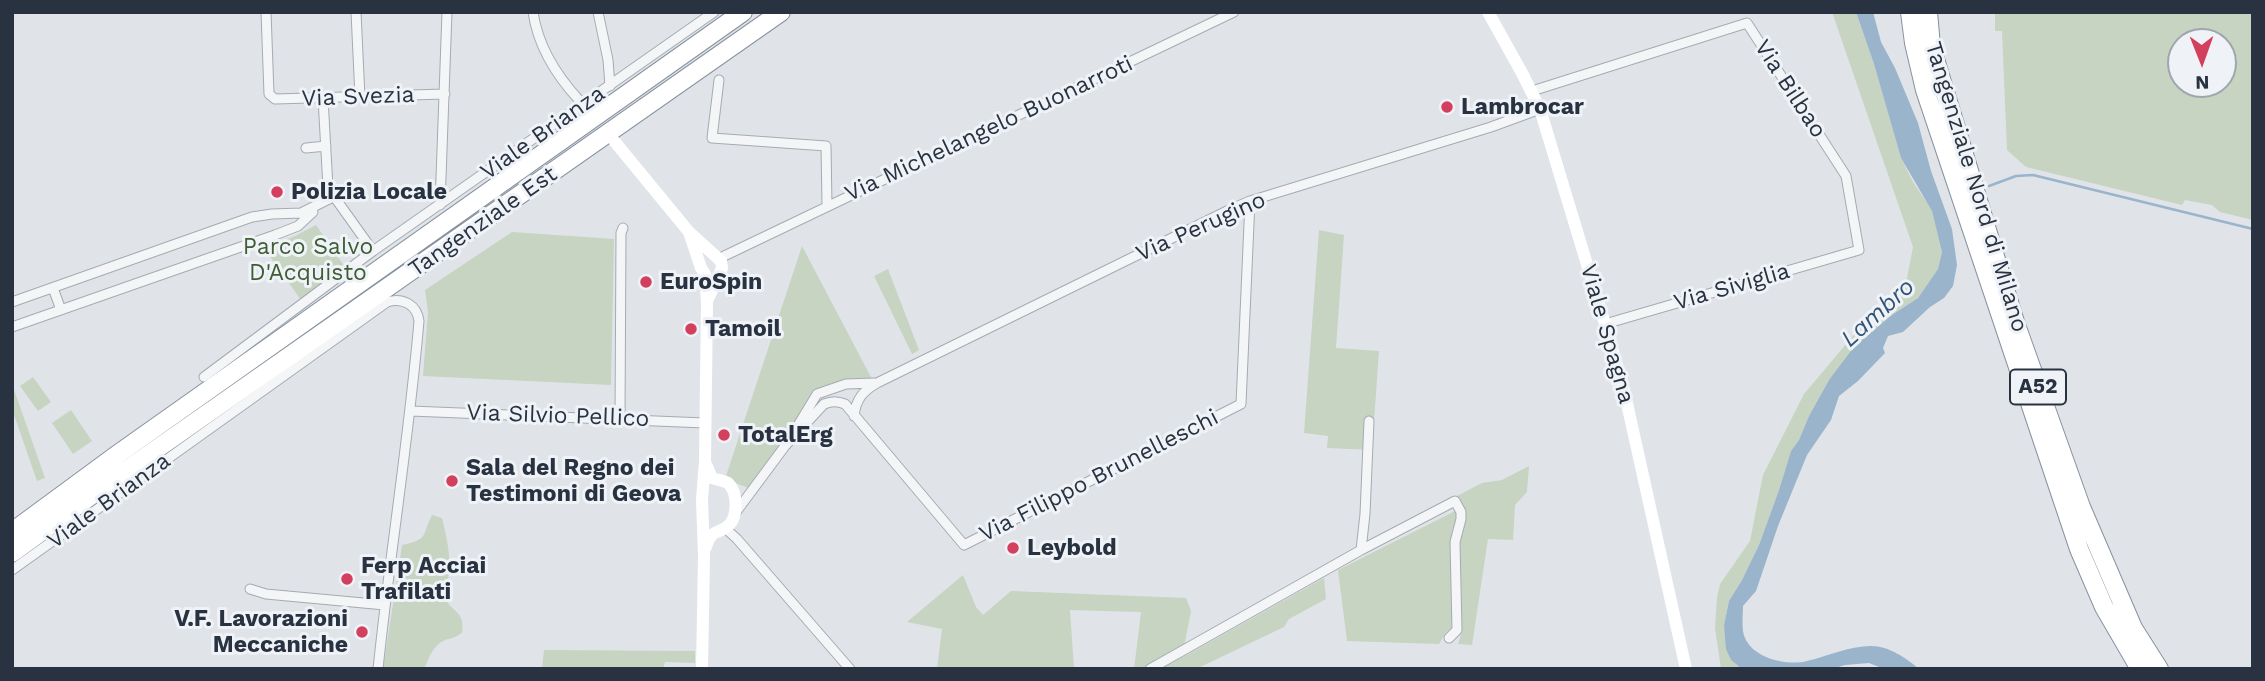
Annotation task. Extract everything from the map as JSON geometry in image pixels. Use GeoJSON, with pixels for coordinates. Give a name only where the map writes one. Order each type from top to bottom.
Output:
{"type":"FeatureCollection","features":[{"type":"Feature","properties":{"kind":"highway","name":"Tangenziale Est"},"geometry":{"type":"LineString","coordinates":[[12,532],[118,454],[743,12]]}},
{"type":"Feature","properties":{"kind":"highway","name":"Tangenziale Est"},"geometry":{"type":"LineString","coordinates":[[12,553],[781,12]]}},
{"type":"Feature","properties":{"kind":"highway","name":"Tangenziale Nord di Milano"},"geometry":{"type":"LineString","coordinates":[[1910,12],[1925,90],[2070,524],[2104,607],[2140,669]]}},
{"type":"Feature","properties":{"kind":"highway","name":"Tangenziale Nord di Milano"},"geometry":{"type":"LineString","coordinates":[[1928,12],[1931,46],[2015,322],[2081,507],[2133,628],[2159,669]]}},
{"type":"Feature","properties":{"kind":"street","name":"Via Svezia"},"geometry":{"type":"LineString","coordinates":[[266,12],[270,94],[275,99],[444,94]]}},
{"type":"Feature","properties":{"kind":"street"},"geometry":{"type":"LineString","coordinates":[[356,12],[360,97]]}},
{"type":"Feature","properties":{"kind":"street"},"geometry":{"type":"LineString","coordinates":[[440,205],[447,12]]}},
{"type":"Feature","properties":{"kind":"street"},"geometry":{"type":"LineString","coordinates":[[533,12],[540,41],[549,60],[579,100]]}},
{"type":"Feature","properties":{"kind":"street"},"geometry":{"type":"LineString","coordinates":[[598,12],[608,60],[610,86]]}},
{"type":"Feature","properties":{"kind":"street","name":"Viale Brianza"},"geometry":{"type":"LineString","coordinates":[[204,377],[373,251],[714,12]]}},
{"type":"Feature","properties":{"kind":"street","name":"Via Michelangelo Buonarroti"},"geometry":{"type":"LineString","coordinates":[[713,266],[744,246],[1234,12]]}},
{"type":"Feature","properties":{"kind":"street","name":"Viale Spagna"},"geometry":{"type":"LineString","coordinates":[[1488,12],[1540,109],[1625,390],[1686,669]]}},
{"type":"Feature","properties":{"kind":"street","name":"Via Bilbao"},"geometry":{"type":"LineString","coordinates":[[1532,91],[1747,23],[1846,176],[1859,250]]}},
{"type":"Feature","properties":{"kind":"street"},"geometry":{"type":"LineString","coordinates":[[719,80],[712,138],[827,146],[827,206]]}},
{"type":"Feature","properties":{"kind":"street"},"geometry":{"type":"LineString","coordinates":[[323,98],[328,188],[373,251]]}},
{"type":"Feature","properties":{"kind":"street","name":"Via Perugino"},"geometry":{"type":"LineString","coordinates":[[854,416],[855,406],[864,390],[1250,201],[1492,127],[1540,109]]}},
{"type":"Feature","properties":{"kind":"street"},"geometry":{"type":"LineString","coordinates":[[615,142],[713,266],[708,303],[702,669]]}},
{"type":"Feature","properties":{"kind":"street"},"geometry":{"type":"LineString","coordinates":[[306,148],[326,146]]}},
{"type":"Feature","properties":{"kind":"street"},"geometry":{"type":"LineString","coordinates":[[12,302],[252,217],[295,215],[317,207],[333,197]]}},
{"type":"Feature","properties":{"kind":"street","name":"Via Filippo Brunelleschi"},"geometry":{"type":"LineString","coordinates":[[854,416],[964,545],[1241,404],[1250,201]]}},
{"type":"Feature","properties":{"kind":"street"},"geometry":{"type":"LineString","coordinates":[[12,327],[298,226],[317,207]]}},
{"type":"Feature","properties":{"kind":"street"},"geometry":{"type":"LineString","coordinates":[[620,418],[622,228]]}},
{"type":"Feature","properties":{"kind":"street","name":"Via Siviglia"},"geometry":{"type":"LineString","coordinates":[[1605,324],[1859,250]]}},
{"type":"Feature","properties":{"kind":"street"},"geometry":{"type":"LineString","coordinates":[[53,288],[61,310]]}},
{"type":"Feature","properties":{"kind":"street","name":"Viale Brianza"},"geometry":{"type":"LineString","coordinates":[[12,570],[387,302],[395,300],[405,301],[418,313],[411,411]]}},
{"type":"Feature","properties":{"kind":"street","name":"Via Perugino"},"geometry":{"type":"LineString","coordinates":[[785,446],[817,394],[846,384],[877,383]]}},
{"type":"Feature","properties":{"kind":"street","name":"Via Perugino"},"geometry":{"type":"LineString","coordinates":[[735,513],[785,446],[824,404],[837,401],[845,404],[854,416]]}},
{"type":"Feature","properties":{"kind":"street"},"geometry":{"type":"LineString","coordinates":[[378,669],[411,411]]}},
{"type":"Feature","properties":{"kind":"street","name":"Via Silvio Pellico"},"geometry":{"type":"LineString","coordinates":[[411,411],[705,423]]}},
{"type":"Feature","properties":{"kind":"street"},"geometry":{"type":"LineString","coordinates":[[1361,550],[1369,421]]}},
{"type":"Feature","properties":{"kind":"street"},"geometry":{"type":"LineString","coordinates":[[704,556],[708,540],[730,524],[735,513],[732,489],[708,472],[705,461]]}},
{"type":"Feature","properties":{"kind":"street"},"geometry":{"type":"LineString","coordinates":[[704,489],[716,480]]}},
{"type":"Feature","properties":{"kind":"street"},"geometry":{"type":"LineString","coordinates":[[732,489],[751,490]]}},
{"type":"Feature","properties":{"kind":"street"},"geometry":{"type":"LineString","coordinates":[[1150,669],[1361,550],[1455,501],[1461,512],[1455,542],[1458,630],[1449,638]]}},
{"type":"Feature","properties":{"kind":"street"},"geometry":{"type":"LineString","coordinates":[[703,519],[708,528],[721,529],[737,539],[850,669]]}},
{"type":"Feature","properties":{"kind":"street"},"geometry":{"type":"LineString","coordinates":[[250,589],[266,594],[385,604]]}},
{"type":"Feature","properties":{"kind":"green space"},"geometry":{"type":"Polygon","coordinates":[[[1832,12],[1856,12],[1901,158],[1932,210],[1942,252],[1938,269],[1918,298],[1892,315],[1829,380],[1809,416],[1791,451],[1759,545],[1729,601],[1724,625],[1731,660],[1742,669],[1721,669],[1715,628],[1720,584],[1750,541],[1763,475],[1804,394],[1869,317],[1907,278],[1913,247],[1832,12]]]}},
{"type":"Feature","properties":{"kind":"green space"},"geometry":{"type":"Polygon","coordinates":[[[1995,12],[2253,12],[2253,220],[2220,212],[2212,205],[2185,200],[2182,205],[2026,167],[2007,150],[2002,31],[1995,31],[1995,12]]]}},
{"type":"Feature","properties":{"kind":"green space","name":"Parco Salvo D'Acquisto"},"geometry":{"type":"Polygon","coordinates":[[[316,225],[345,267],[301,300],[264,248],[316,225]]]}},
{"type":"Feature","properties":{"kind":"green space"},"geometry":{"type":"Polygon","coordinates":[[[1319,230],[1344,235],[1336,348],[1379,351],[1372,450],[1327,448],[1328,436],[1304,433],[1319,230]]]}},
{"type":"Feature","properties":{"kind":"green space"},"geometry":{"type":"Polygon","coordinates":[[[512,232],[614,239],[611,385],[423,376],[428,312],[425,290],[512,232]]]}},
{"type":"Feature","properties":{"kind":"green space"},"geometry":{"type":"Polygon","coordinates":[[[802,246],[873,381],[825,390],[751,489],[725,479],[802,246]]]}},
{"type":"Feature","properties":{"kind":"green space"},"geometry":{"type":"Polygon","coordinates":[[[888,269],[919,350],[912,354],[874,276],[888,269]]]}},
{"type":"Feature","properties":{"kind":"green space"},"geometry":{"type":"Polygon","coordinates":[[[33,377],[51,402],[38,411],[20,386],[33,377]]]}},
{"type":"Feature","properties":{"kind":"green space"},"geometry":{"type":"Polygon","coordinates":[[[12,384],[45,478],[37,481],[12,409],[12,384]]]}},
{"type":"Feature","properties":{"kind":"green space"},"geometry":{"type":"Polygon","coordinates":[[[71,410],[92,441],[73,454],[52,423],[71,410]]]}},
{"type":"Feature","properties":{"kind":"green space"},"geometry":{"type":"Polygon","coordinates":[[[1529,466],[1527,492],[1515,505],[1513,540],[1488,539],[1472,645],[1458,644],[1462,631],[1460,541],[1466,518],[1465,510],[1457,496],[1482,483],[1502,480],[1529,466]]]}},
{"type":"Feature","properties":{"kind":"green space"},"geometry":{"type":"Polygon","coordinates":[[[1455,511],[1457,517],[1451,543],[1454,626],[1446,632],[1439,644],[1347,641],[1338,570],[1455,511]]]}},
{"type":"Feature","properties":{"kind":"green space"},"geometry":{"type":"Polygon","coordinates":[[[432,515],[442,518],[449,559],[445,595],[449,605],[461,619],[462,633],[437,645],[424,669],[383,669],[402,545],[420,539],[432,515]]]}},
{"type":"Feature","properties":{"kind":"green space"},"geometry":{"type":"Polygon","coordinates":[[[963,575],[976,607],[983,615],[1011,591],[1186,598],[1191,611],[1184,647],[1141,669],[1134,669],[1141,612],[1070,610],[1074,669],[937,669],[942,629],[907,622],[963,575]]]}},
{"type":"Feature","properties":{"kind":"green space"},"geometry":{"type":"Polygon","coordinates":[[[1324,578],[1326,599],[1289,619],[1284,627],[1196,669],[1157,669],[1185,656],[1324,578]]]}},
{"type":"Feature","properties":{"kind":"green space"},"geometry":{"type":"Polygon","coordinates":[[[544,650],[695,651],[695,663],[665,662],[663,669],[542,669],[544,650]]]}},
{"type":"Feature","properties":{"kind":"water"},"geometry":{"type":"Polygon","coordinates":[[[1856,12],[1873,12],[1881,42],[1918,123],[1931,171],[1952,229],[1957,265],[1953,286],[1944,298],[1903,332],[1888,336],[1883,348],[1885,353],[1839,396],[1831,420],[1807,455],[1778,526],[1756,591],[1743,606],[1743,631],[1749,645],[1756,651],[1781,661],[1807,661],[1846,649],[1871,646],[1891,650],[1919,669],[1884,669],[1869,663],[1832,669],[1742,669],[1731,660],[1726,649],[1724,625],[1729,601],[1759,545],[1791,451],[1829,380],[1854,347],[1892,315],[1918,298],[1938,269],[1942,252],[1932,211],[1901,158],[1856,12]]]}},
{"type":"Feature","properties":{"kind":"waterway"},"geometry":{"type":"LineString","coordinates":[[1989,186],[2016,176],[2033,175],[2253,229]]}},
{"type":"Feature","properties":{"kind":"place","name":"Lambrocar"},"geometry":{"type":"Point","coordinates":[1447,107]}},
{"type":"Feature","properties":{"kind":"place","name":"Polizia Locale"},"geometry":{"type":"Point","coordinates":[277,192]}},
{"type":"Feature","properties":{"kind":"place","name":"EuroSpin"},"geometry":{"type":"Point","coordinates":[646,282]}},
{"type":"Feature","properties":{"kind":"place","name":"Tamoil"},"geometry":{"type":"Point","coordinates":[691,329]}},
{"type":"Feature","properties":{"kind":"place","name":"TotalErg"},"geometry":{"type":"Point","coordinates":[724,435]}},
{"type":"Feature","properties":{"kind":"place","name":"Sala del Regno dei Testimoni di Geova"},"geometry":{"type":"Point","coordinates":[452,481]}},
{"type":"Feature","properties":{"kind":"place","name":"Leybold"},"geometry":{"type":"Point","coordinates":[1013,548]}},
{"type":"Feature","properties":{"kind":"place","name":"Ferp Acciai Trafilati"},"geometry":{"type":"Point","coordinates":[347,579]}},
{"type":"Feature","properties":{"kind":"place","name":"V.F. Lavorazioni Meccaniche"},"geometry":{"type":"Point","coordinates":[362,632]}},
{"type":"Feature","properties":{"kind":"water label","name":"Lambro"},"geometry":{"type":"Point","coordinates":[1878,313]}}]}
